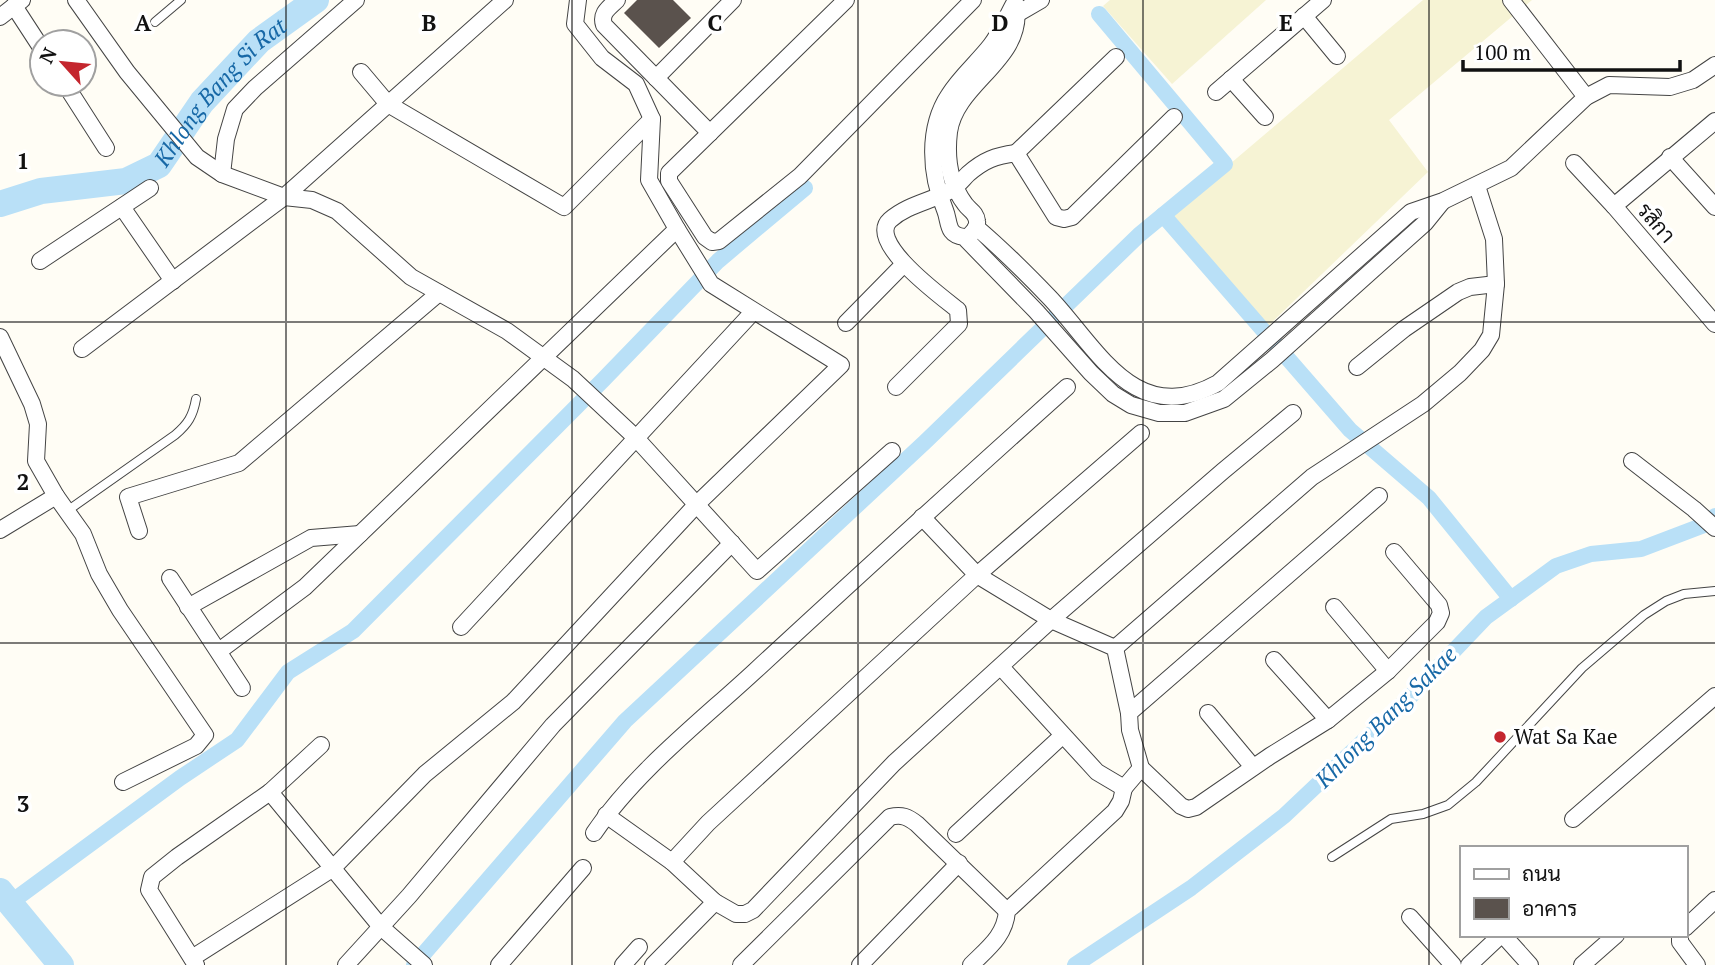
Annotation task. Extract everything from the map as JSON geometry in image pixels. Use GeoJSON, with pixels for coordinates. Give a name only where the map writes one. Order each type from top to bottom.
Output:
{"type":"FeatureCollection","features":[{"type":"Feature","properties":{"kind":"street"},"geometry":{"type":"LineString","coordinates":[[76,0],[127,72],[197,157],[222,174],[284,197],[312,200],[337,211],[411,278],[508,331],[573,379],[635,437],[757,571],[892,451]]}},
{"type":"Feature","properties":{"kind":"street"},"geometry":{"type":"LineString","coordinates":[[222,174],[226,139],[235,109],[255,88],[356,0]]}},
{"type":"Feature","properties":{"kind":"street"},"geometry":{"type":"LineString","coordinates":[[82,349],[284,197],[505,0]]}},
{"type":"Feature","properties":{"kind":"street"},"geometry":{"type":"LineString","coordinates":[[320,745],[270,792],[152,877],[149,890],[194,962],[332,869],[425,774],[513,702],[697,504],[841,365],[711,284],[649,180],[652,119],[636,84],[602,58],[575,24],[578,0]]}},
{"type":"Feature","properties":{"kind":"street"},"geometry":{"type":"LineString","coordinates":[[617,0],[604,12],[604,25],[710,133]]}},
{"type":"Feature","properties":{"kind":"street"},"geometry":{"type":"LineString","coordinates":[[656,78],[733,0]]}},
{"type":"Feature","properties":{"kind":"street"},"geometry":{"type":"LineString","coordinates":[[846,0],[669,173],[669,181],[705,237],[712,242],[719,241],[800,176],[973,0]]}},
{"type":"Feature","properties":{"kind":"street"},"geometry":{"type":"LineString","coordinates":[[970,232],[958,237],[949,229],[948,218],[939,195],[933,158],[935,124],[949,95],[993,43],[1013,10],[1041,0]]}},
{"type":"Feature","properties":{"kind":"street"},"geometry":{"type":"LineString","coordinates":[[1216,92],[1323,0]]}},
{"type":"Feature","properties":{"kind":"street"},"geometry":{"type":"LineString","coordinates":[[1511,0],[1586,97]]}},
{"type":"Feature","properties":{"kind":"street"},"geometry":{"type":"LineString","coordinates":[[0,17],[18,3],[31,28]]}},
{"type":"Feature","properties":{"kind":"street"},"geometry":{"type":"LineString","coordinates":[[970,232],[975,215],[954,188],[948,157],[950,128],[961,103],[1006,51],[1013,10]]}},
{"type":"Feature","properties":{"kind":"street"},"geometry":{"type":"LineString","coordinates":[[1304,16],[1337,56]]}},
{"type":"Feature","properties":{"kind":"street"},"geometry":{"type":"LineString","coordinates":[[896,387],[959,324],[960,317],[958,310],[904,264],[885,236],[884,228],[890,220],[914,206],[954,188],[992,156],[1016,153],[1116,57]]}},
{"type":"Feature","properties":{"kind":"street"},"geometry":{"type":"LineString","coordinates":[[970,232],[1051,298],[1104,362],[1126,383],[1147,393],[1178,397],[1202,392],[1218,383],[1259,348],[1411,212],[1443,201],[1511,168],[1586,97],[1609,85],[1670,87],[1692,80],[1715,65]]}},
{"type":"Feature","properties":{"kind":"street"},"geometry":{"type":"LineString","coordinates":[[361,72],[388,104],[564,207],[652,119]]}},
{"type":"Feature","properties":{"kind":"street"},"geometry":{"type":"LineString","coordinates":[[1231,79],[1265,117]]}},
{"type":"Feature","properties":{"kind":"street"},"geometry":{"type":"LineString","coordinates":[[74,98],[106,148]]}},
{"type":"Feature","properties":{"kind":"street"},"geometry":{"type":"LineString","coordinates":[[1016,153],[1047,205],[1056,217],[1064,219],[1077,213],[1174,117]]}},
{"type":"Feature","properties":{"kind":"street","name":"รสิกา"},"geometry":{"type":"LineString","coordinates":[[1715,121],[1614,206],[1715,324]]}},
{"type":"Feature","properties":{"kind":"street"},"geometry":{"type":"LineString","coordinates":[[1670,157],[1715,207]]}},
{"type":"Feature","properties":{"kind":"street"},"geometry":{"type":"LineString","coordinates":[[1574,163],[1614,206]]}},
{"type":"Feature","properties":{"kind":"street"},"geometry":{"type":"LineString","coordinates":[[1115,648],[1274,509],[1344,455],[1392,427],[1451,381],[1482,350],[1491,335],[1496,284],[1494,239],[1476,186]]}},
{"type":"Feature","properties":{"kind":"street"},"geometry":{"type":"LineString","coordinates":[[40,261],[150,188]]}},
{"type":"Feature","properties":{"kind":"street"},"geometry":{"type":"LineString","coordinates":[[970,232],[1036,311],[1113,394],[1131,405],[1159,414],[1185,413],[1224,400],[1425,223],[1443,201]]}},
{"type":"Feature","properties":{"kind":"street"},"geometry":{"type":"LineString","coordinates":[[122,206],[173,281]]}},
{"type":"Feature","properties":{"kind":"street"},"geometry":{"type":"LineString","coordinates":[[948,218],[955,209],[967,208]]}},
{"type":"Feature","properties":{"kind":"street"},"geometry":{"type":"LineString","coordinates":[[219,651],[305,587],[545,359],[677,229]]}},
{"type":"Feature","properties":{"kind":"street"},"geometry":{"type":"LineString","coordinates":[[845,323],[904,264]]}},
{"type":"Feature","properties":{"kind":"street"},"geometry":{"type":"LineString","coordinates":[[1357,368],[1404,329],[1458,292],[1469,287],[1496,284]]}},
{"type":"Feature","properties":{"kind":"street"},"geometry":{"type":"LineString","coordinates":[[139,531],[128,497],[239,463],[439,293]]}},
{"type":"Feature","properties":{"kind":"street"},"geometry":{"type":"LineString","coordinates":[[461,627],[753,312]]}},
{"type":"Feature","properties":{"kind":"street"},"geometry":{"type":"LineString","coordinates":[[0,337],[33,404],[38,424],[36,461],[56,496],[83,534],[99,574],[120,610],[205,735],[196,746],[123,782]]}},
{"type":"Feature","properties":{"kind":"street"},"geometry":{"type":"LineString","coordinates":[[1091,373],[1104,362]]}},
{"type":"Feature","properties":{"kind":"street"},"geometry":{"type":"LineString","coordinates":[[594,833],[606,815],[657,761],[1067,387]]}},
{"type":"Feature","properties":{"kind":"street"},"geometry":{"type":"LineString","coordinates":[[606,815],[672,862],[715,902],[736,914],[753,910],[894,764],[1051,620],[1293,413]]}},
{"type":"Feature","properties":{"kind":"street"},"geometry":{"type":"LineString","coordinates":[[672,862],[708,823],[977,575],[1141,433]]}},
{"type":"Feature","properties":{"kind":"street"},"geometry":{"type":"LineString","coordinates":[[1632,461],[1715,528]]}},
{"type":"Feature","properties":{"kind":"street"},"geometry":{"type":"LineString","coordinates":[[0,530],[56,496]]}},
{"type":"Feature","properties":{"kind":"street"},"geometry":{"type":"LineString","coordinates":[[1129,713],[1378,496]]}},
{"type":"Feature","properties":{"kind":"street"},"geometry":{"type":"LineString","coordinates":[[922,517],[977,575],[1051,620],[1115,648]]}},
{"type":"Feature","properties":{"kind":"street"},"geometry":{"type":"LineString","coordinates":[[188,607],[311,538],[360,534]]}},
{"type":"Feature","properties":{"kind":"street"},"geometry":{"type":"LineString","coordinates":[[346,965],[553,725],[732,543]]}},
{"type":"Feature","properties":{"kind":"street"},"geometry":{"type":"LineString","coordinates":[[1115,648],[1130,730],[1141,768],[1181,806],[1188,809],[1196,807],[1328,720],[1388,671],[1437,622],[1441,613],[1439,605],[1394,552]]}},
{"type":"Feature","properties":{"kind":"street"},"geometry":{"type":"LineString","coordinates":[[170,578],[243,688]]}},
{"type":"Feature","properties":{"kind":"street"},"geometry":{"type":"LineString","coordinates":[[1334,607],[1388,671]]}},
{"type":"Feature","properties":{"kind":"street"},"geometry":{"type":"LineString","coordinates":[[1274,660],[1328,720]]}},
{"type":"Feature","properties":{"kind":"street"},"geometry":{"type":"LineString","coordinates":[[1002,667],[1097,772],[1124,788]]}},
{"type":"Feature","properties":{"kind":"street"},"geometry":{"type":"LineString","coordinates":[[1573,819],[1715,696]]}},
{"type":"Feature","properties":{"kind":"street"},"geometry":{"type":"LineString","coordinates":[[1208,713],[1253,767]]}},
{"type":"Feature","properties":{"kind":"street"},"geometry":{"type":"LineString","coordinates":[[956,834],[1062,736]]}},
{"type":"Feature","properties":{"kind":"street"},"geometry":{"type":"LineString","coordinates":[[971,965],[1000,936],[1006,926],[1007,911],[1115,811],[1121,802],[1124,788],[1141,768]]}},
{"type":"Feature","properties":{"kind":"street"},"geometry":{"type":"LineString","coordinates":[[270,792],[381,927],[424,965]]}},
{"type":"Feature","properties":{"kind":"street"},"geometry":{"type":"LineString","coordinates":[[741,965],[890,817],[899,815],[908,817],[1007,911]]}},
{"type":"Feature","properties":{"kind":"street"},"geometry":{"type":"LineString","coordinates":[[860,965],[959,863]]}},
{"type":"Feature","properties":{"kind":"street"},"geometry":{"type":"LineString","coordinates":[[499,965],[583,868]]}},
{"type":"Feature","properties":{"kind":"street"},"geometry":{"type":"LineString","coordinates":[[1687,926],[1715,900]]}},
{"type":"Feature","properties":{"kind":"street"},"geometry":{"type":"LineString","coordinates":[[653,965],[715,902]]}},
{"type":"Feature","properties":{"kind":"street"},"geometry":{"type":"LineString","coordinates":[[1410,917],[1453,965]]}},
{"type":"Feature","properties":{"kind":"street"},"geometry":{"type":"LineString","coordinates":[[1469,965],[1500,937]]}},
{"type":"Feature","properties":{"kind":"street"},"geometry":{"type":"LineString","coordinates":[[1504,937],[1530,965]]}},
{"type":"Feature","properties":{"kind":"street"},"geometry":{"type":"LineString","coordinates":[[1582,965],[1614,937]]}},
{"type":"Feature","properties":{"kind":"street"},"geometry":{"type":"LineString","coordinates":[[1680,937],[1680,942],[1697,965]]}},
{"type":"Feature","properties":{"kind":"street"},"geometry":{"type":"LineString","coordinates":[[623,965],[639,947]]}},
{"type":"Feature","properties":{"kind":"lane"},"geometry":{"type":"LineString","coordinates":[[155,22],[181,0]]}},
{"type":"Feature","properties":{"kind":"lane"},"geometry":{"type":"LineString","coordinates":[[67,511],[187,425],[194,413],[196,399]]}},
{"type":"Feature","properties":{"kind":"lane"},"geometry":{"type":"LineString","coordinates":[[1332,858],[1391,819],[1423,814],[1448,805],[1476,782],[1582,668],[1644,615],[1675,598],[1715,591]]}},
{"type":"Feature","properties":{"kind":"shaded area"},"geometry":{"type":"Polygon","coordinates":[[[1110,0],[1266,0],[1172,84],[1103,6],[1110,0]]]}},
{"type":"Feature","properties":{"kind":"shaded area"},"geometry":{"type":"Polygon","coordinates":[[[1423,0],[1532,0],[1389,120],[1428,172],[1268,326],[1171,214],[1423,0]]]}},
{"type":"Feature","properties":{"kind":"building"},"geometry":{"type":"Polygon","coordinates":[[[637,0],[673,0],[691,18],[659,48],[624,13],[637,0]]]}},
{"type":"Feature","properties":{"kind":"waterway","name":"Khlong Bang Si Rat"},"geometry":{"type":"LineString","coordinates":[[0,204],[41,191],[126,181],[159,165],[202,102],[259,41],[316,0]]}},
{"type":"Feature","properties":{"kind":"waterway"},"geometry":{"type":"LineString","coordinates":[[414,965],[625,721],[925,442],[1139,235],[1225,164],[1099,14]]}},
{"type":"Feature","properties":{"kind":"waterway"},"geometry":{"type":"LineString","coordinates":[[10,903],[180,778],[237,740],[288,672],[353,631],[718,261],[805,188]]}},
{"type":"Feature","properties":{"kind":"waterway"},"geometry":{"type":"LineString","coordinates":[[1163,215],[1350,430],[1429,498],[1511,599]]}},
{"type":"Feature","properties":{"kind":"waterway","name":"Khlong Bang Sakae"},"geometry":{"type":"LineString","coordinates":[[1075,965],[1191,888],[1284,816],[1408,699],[1486,617],[1556,566],[1591,554],[1641,549],[1712,522],[1715,516]]}},
{"type":"Feature","properties":{"kind":"waterway"},"geometry":{"type":"LineString","coordinates":[[0,891],[61,965]]}},
{"type":"Feature","properties":{"kind":"place","name":"Wat Sa Kae"},"geometry":{"type":"Point","coordinates":[1500,737]}}]}
